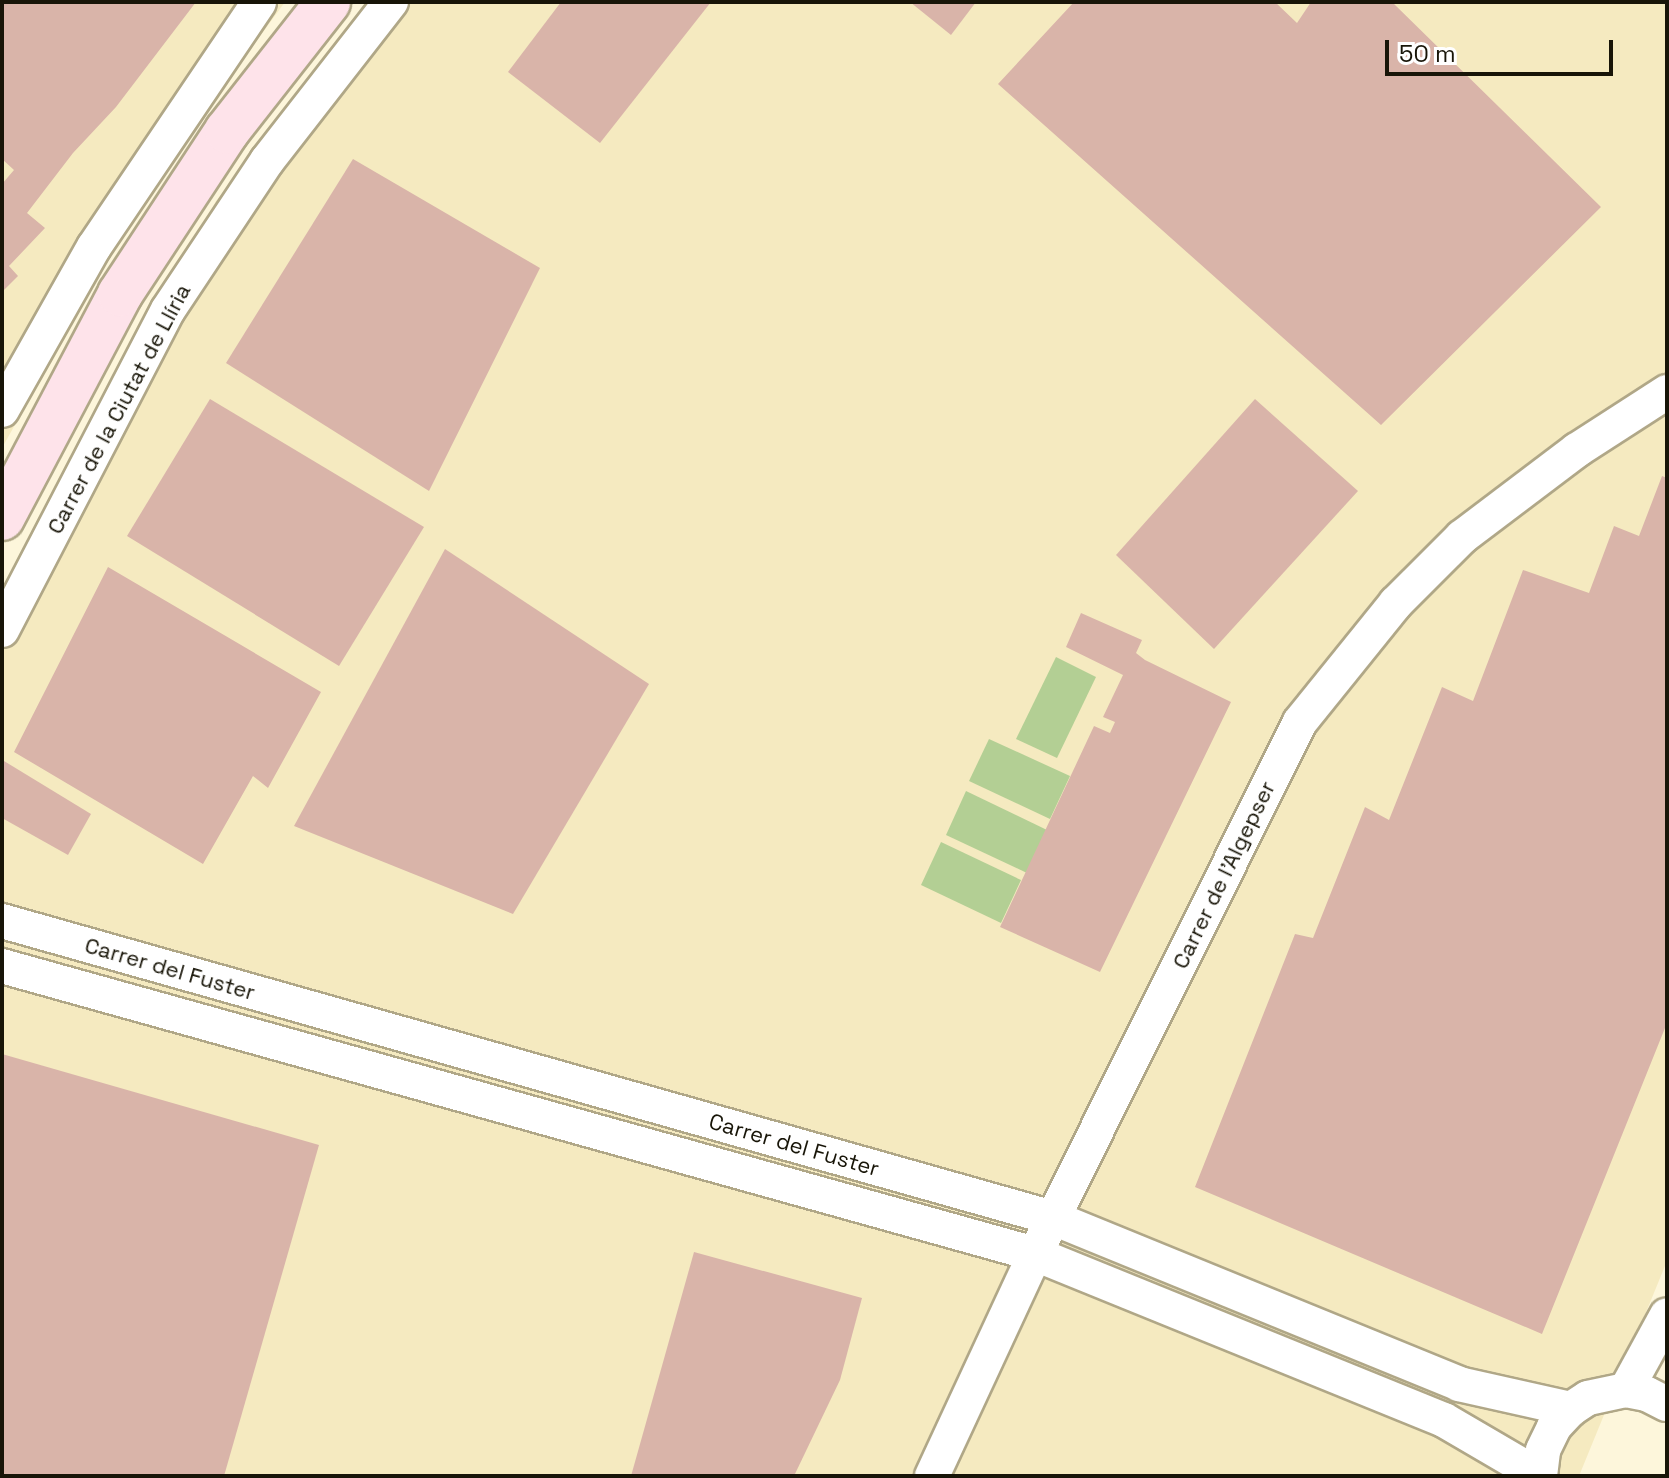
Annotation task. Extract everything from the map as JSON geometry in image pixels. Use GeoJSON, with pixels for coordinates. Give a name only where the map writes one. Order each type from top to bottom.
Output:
{"type":"FeatureCollection","features":[{"type":"Feature","properties":{"kind":"street"},"geometry":{"type":"LineString","coordinates":[[2,410],[94,247],[259,2]]}},
{"type":"Feature","properties":{"kind":"street"},"geometry":{"type":"LineString","coordinates":[[2,518],[120,294],[227,131],[328,2]]}},
{"type":"Feature","properties":{"kind":"street","name":"Carrer de la Ciutat de Llíria"},"geometry":{"type":"LineString","coordinates":[[2,630],[168,310],[267,161],[391,2]]}},
{"type":"Feature","properties":{"kind":"street","name":"Carrer de l'Algepser"},"geometry":{"type":"LineString","coordinates":[[932,1476],[1035,1254],[1300,722],[1396,603],[1462,537],[1577,450],[1667,392]]}},
{"type":"Feature","properties":{"kind":"street","name":"Carrer del Fuster"},"geometry":{"type":"LineString","coordinates":[[2,921],[1053,1218],[1459,1384],[1571,1409]]}},
{"type":"Feature","properties":{"kind":"street","name":"Carrer del Fuster"},"geometry":{"type":"LineString","coordinates":[[2,966],[1035,1254],[1444,1420],[1540,1476]]}},
{"type":"Feature","properties":{"kind":"street"},"geometry":{"type":"LineString","coordinates":[[1626,1390],[1667,1315]]}},
{"type":"Feature","properties":{"kind":"street"},"geometry":{"type":"LineString","coordinates":[[1540,1476],[1543,1450],[1554,1427],[1571,1409],[1606,1392],[1626,1390],[1667,1404]]}},
{"type":"Feature","properties":{"kind":"shaded area"},"geometry":{"type":"Polygon","coordinates":[[[2,2],[285,2],[142,197],[2,448],[2,2]]]}},
{"type":"Feature","properties":{"kind":"shaded area"},"geometry":{"type":"Polygon","coordinates":[[[374,2],[1667,2],[1667,1261],[1579,1476],[2,1476],[2,600],[216,201],[374,2]]]}},
{"type":"Feature","properties":{"kind":"green space"},"geometry":{"type":"Polygon","coordinates":[[[1056,657],[1096,677],[1057,758],[1016,739],[1056,657]]]}},
{"type":"Feature","properties":{"kind":"green space"},"geometry":{"type":"Polygon","coordinates":[[[989,739],[1070,776],[1050,819],[969,781],[989,739]]]}},
{"type":"Feature","properties":{"kind":"green space"},"geometry":{"type":"Polygon","coordinates":[[[966,791],[1047,830],[1027,873],[946,835],[966,791]]]}},
{"type":"Feature","properties":{"kind":"green space"},"geometry":{"type":"Polygon","coordinates":[[[941,842],[1021,880],[1001,923],[921,885],[941,842]]]}},
{"type":"Feature","properties":{"kind":"building"},"geometry":{"type":"Polygon","coordinates":[[[2,2],[196,2],[116,107],[73,153],[27,213],[45,228],[9,266],[18,276],[2,292],[2,184],[14,170],[2,159],[2,2]]]}},
{"type":"Feature","properties":{"kind":"building"},"geometry":{"type":"Polygon","coordinates":[[[561,2],[711,2],[600,143],[508,72],[561,2]]]}},
{"type":"Feature","properties":{"kind":"building"},"geometry":{"type":"Polygon","coordinates":[[[910,2],[976,2],[951,35],[910,2]]]}},
{"type":"Feature","properties":{"kind":"building"},"geometry":{"type":"Polygon","coordinates":[[[1074,2],[1275,2],[1297,23],[1311,2],[1392,2],[1601,207],[1381,425],[998,84],[1074,2]]]}},
{"type":"Feature","properties":{"kind":"building"},"geometry":{"type":"Polygon","coordinates":[[[353,159],[540,268],[429,491],[226,363],[353,159]]]}},
{"type":"Feature","properties":{"kind":"building"},"geometry":{"type":"Polygon","coordinates":[[[210,399],[424,527],[339,666],[127,536],[210,399]]]}},
{"type":"Feature","properties":{"kind":"building"},"geometry":{"type":"Polygon","coordinates":[[[1255,399],[1358,491],[1214,649],[1116,555],[1255,399]]]}},
{"type":"Feature","properties":{"kind":"building"},"geometry":{"type":"Polygon","coordinates":[[[1662,476],[1667,478],[1667,1023],[1542,1334],[1195,1187],[1295,934],[1313,938],[1365,807],[1389,820],[1442,687],[1473,701],[1523,570],[1589,593],[1614,526],[1639,536],[1662,476]]]}},
{"type":"Feature","properties":{"kind":"building"},"geometry":{"type":"Polygon","coordinates":[[[445,549],[649,684],[513,914],[294,826],[445,549]]]}},
{"type":"Feature","properties":{"kind":"building"},"geometry":{"type":"Polygon","coordinates":[[[108,567],[321,692],[268,788],[253,776],[203,864],[14,752],[108,567]]]}},
{"type":"Feature","properties":{"kind":"building"},"geometry":{"type":"Polygon","coordinates":[[[1081,613],[1142,640],[1136,653],[1145,660],[1231,702],[1100,972],[1000,927],[1094,726],[1110,733],[1115,722],[1103,717],[1123,675],[1066,647],[1081,613]]]}},
{"type":"Feature","properties":{"kind":"building"},"geometry":{"type":"Polygon","coordinates":[[[4,761],[91,814],[68,855],[2,818],[4,761]]]}},
{"type":"Feature","properties":{"kind":"building"},"geometry":{"type":"Polygon","coordinates":[[[2,1054],[319,1145],[224,1476],[2,1476],[2,1054]]]}},
{"type":"Feature","properties":{"kind":"building"},"geometry":{"type":"Polygon","coordinates":[[[694,1252],[862,1298],[840,1380],[794,1476],[631,1476],[694,1252]]]}}]}
